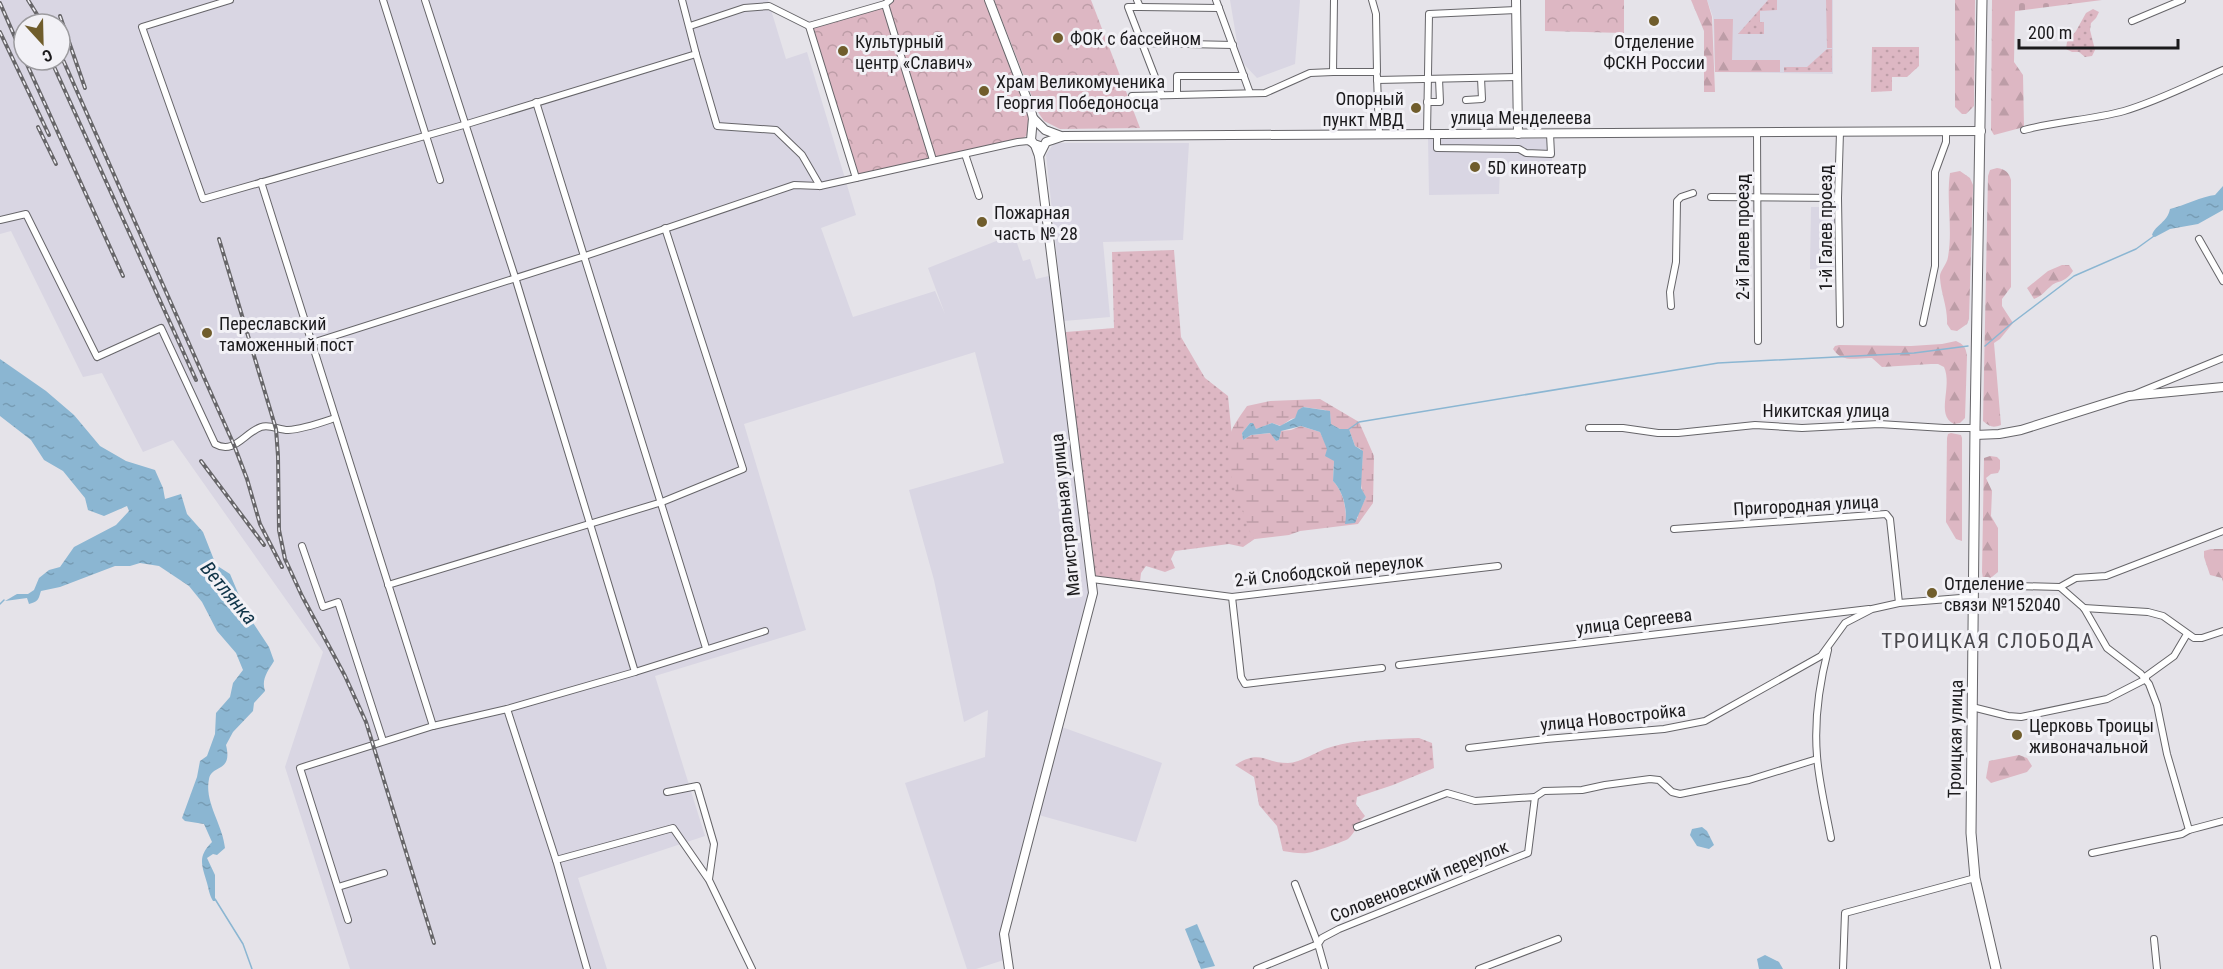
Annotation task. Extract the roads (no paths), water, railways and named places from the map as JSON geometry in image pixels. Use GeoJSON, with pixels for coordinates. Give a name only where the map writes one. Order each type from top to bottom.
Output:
{"type":"FeatureCollection","features":[{"type":"Feature","properties":{"kind":"main road","name":"Троицкая улица"},"geometry":{"type":"LineString","coordinates":[[1982,0],[1971,832],[1975,878],[1996,969]]}},
{"type":"Feature","properties":{"kind":"street"},"geometry":{"type":"LineString","coordinates":[[230,0],[142,27],[202,199],[467,124],[696,54]]}},
{"type":"Feature","properties":{"kind":"street"},"geometry":{"type":"LineString","coordinates":[[383,0],[440,180]]}},
{"type":"Feature","properties":{"kind":"street"},"geometry":{"type":"LineString","coordinates":[[425,0],[515,277],[635,672]]}},
{"type":"Feature","properties":{"kind":"street"},"geometry":{"type":"LineString","coordinates":[[682,0],[717,126],[777,130],[802,155],[820,186]]}},
{"type":"Feature","properties":{"kind":"street"},"geometry":{"type":"LineString","coordinates":[[742,0],[744,8]]}},
{"type":"Feature","properties":{"kind":"street"},"geometry":{"type":"LineString","coordinates":[[989,0],[1033,118],[1048,135],[1039,156]]}},
{"type":"Feature","properties":{"kind":"street"},"geometry":{"type":"LineString","coordinates":[[1216,0],[1250,93]]}},
{"type":"Feature","properties":{"kind":"street"},"geometry":{"type":"LineString","coordinates":[[1333,72],[1334,0]]}},
{"type":"Feature","properties":{"kind":"street"},"geometry":{"type":"LineString","coordinates":[[1372,0],[1376,14],[1379,134]]}},
{"type":"Feature","properties":{"kind":"street"},"geometry":{"type":"LineString","coordinates":[[1516,0],[1519,149]]}},
{"type":"Feature","properties":{"kind":"street"},"geometry":{"type":"LineString","coordinates":[[2132,21],[2182,0]]}},
{"type":"Feature","properties":{"kind":"street"},"geometry":{"type":"LineString","coordinates":[[690,26],[744,8],[769,6],[810,26],[887,2],[933,160]]}},
{"type":"Feature","properties":{"kind":"street"},"geometry":{"type":"LineString","coordinates":[[1162,95],[1128,7],[1139,3],[1219,8]]}},
{"type":"Feature","properties":{"kind":"street"},"geometry":{"type":"LineString","coordinates":[[1516,10],[1429,14],[1427,102],[1432,134],[1437,148],[1519,149],[1526,153],[1551,154],[1550,134]]}},
{"type":"Feature","properties":{"kind":"street"},"geometry":{"type":"LineString","coordinates":[[810,26],[856,178]]}},
{"type":"Feature","properties":{"kind":"street"},"geometry":{"type":"LineString","coordinates":[[1142,43],[1233,45]]}},
{"type":"Feature","properties":{"kind":"street"},"geometry":{"type":"LineString","coordinates":[[2024,130],[2054,122],[2095,118],[2126,110],[2223,70]]}},
{"type":"Feature","properties":{"kind":"street"},"geometry":{"type":"LineString","coordinates":[[1132,96],[1250,93],[1267,96],[1310,73],[1377,72]]}},
{"type":"Feature","properties":{"kind":"street"},"geometry":{"type":"LineString","coordinates":[[1177,94],[1177,76],[1244,76]]}},
{"type":"Feature","properties":{"kind":"street"},"geometry":{"type":"LineString","coordinates":[[1466,100],[1482,99],[1481,78]]}},
{"type":"Feature","properties":{"kind":"street"},"geometry":{"type":"LineString","coordinates":[[1377,80],[1517,78]]}},
{"type":"Feature","properties":{"kind":"street"},"geometry":{"type":"LineString","coordinates":[[1427,102],[1440,102],[1439,79]]}},
{"type":"Feature","properties":{"kind":"street"},"geometry":{"type":"LineString","coordinates":[[536,102],[706,648]]}},
{"type":"Feature","properties":{"kind":"street"},"geometry":{"type":"LineString","coordinates":[[1033,118],[1031,140],[1034,144]]}},
{"type":"Feature","properties":{"kind":"street"},"geometry":{"type":"LineString","coordinates":[[1018,142],[1037,129],[1062,136]]}},
{"type":"Feature","properties":{"kind":"street"},"geometry":{"type":"LineString","coordinates":[[1923,323],[1935,266],[1935,172],[1946,142],[1946,131]]}},
{"type":"Feature","properties":{"kind":"street","name":"улица Менделеева"},"geometry":{"type":"LineString","coordinates":[[1062,136],[1981,131]]}},
{"type":"Feature","properties":{"kind":"street","name":"2-й Галев проезд"},"geometry":{"type":"LineString","coordinates":[[1757,132],[1758,341]]}},
{"type":"Feature","properties":{"kind":"street","name":"1-й Галев проезд"},"geometry":{"type":"LineString","coordinates":[[1840,132],[1838,198],[1840,324]]}},
{"type":"Feature","properties":{"kind":"street"},"geometry":{"type":"LineString","coordinates":[[312,344],[585,256],[794,185],[820,186],[1018,142],[1028,141],[1040,146],[1062,136]]}},
{"type":"Feature","properties":{"kind":"street","name":"Магистральная улица"},"geometry":{"type":"LineString","coordinates":[[1009,969],[1004,934],[1093,593],[1039,156],[1034,144]]}},
{"type":"Feature","properties":{"kind":"street"},"geometry":{"type":"LineString","coordinates":[[960,154],[979,196]]}},
{"type":"Feature","properties":{"kind":"street"},"geometry":{"type":"LineString","coordinates":[[261,182],[433,726]]}},
{"type":"Feature","properties":{"kind":"street"},"geometry":{"type":"LineString","coordinates":[[1671,306],[1670,292],[1676,262],[1677,201],[1693,193]]}},
{"type":"Feature","properties":{"kind":"street"},"geometry":{"type":"LineString","coordinates":[[1711,197],[1838,198]]}},
{"type":"Feature","properties":{"kind":"street"},"geometry":{"type":"LineString","coordinates":[[0,220],[26,213],[97,357],[161,328],[215,444],[227,448],[264,426],[282,430],[292,429],[335,418]]}},
{"type":"Feature","properties":{"kind":"street"},"geometry":{"type":"LineString","coordinates":[[388,585],[662,502],[743,469],[665,228]]}},
{"type":"Feature","properties":{"kind":"street"},"geometry":{"type":"LineString","coordinates":[[2199,238],[2223,281]]}},
{"type":"Feature","properties":{"kind":"street"},"geometry":{"type":"LineString","coordinates":[[1975,432],[2020,430],[2129,396],[2223,358]]}},
{"type":"Feature","properties":{"kind":"street"},"geometry":{"type":"LineString","coordinates":[[2129,396],[2223,387]]}},
{"type":"Feature","properties":{"kind":"street","name":"Никитская улица"},"geometry":{"type":"LineString","coordinates":[[1589,429],[1623,428],[1678,432],[1755,425],[1802,428],[1879,424],[1975,432]]}},
{"type":"Feature","properties":{"kind":"street","name":"Пригородная улица"},"geometry":{"type":"LineString","coordinates":[[1674,529],[1886,514],[1890,519],[1899,603]]}},
{"type":"Feature","properties":{"kind":"street"},"geometry":{"type":"LineString","coordinates":[[1974,585],[2060,587],[2076,578],[2106,576],[2223,531]]}},
{"type":"Feature","properties":{"kind":"street"},"geometry":{"type":"LineString","coordinates":[[302,546],[323,607],[338,602],[383,741]]}},
{"type":"Feature","properties":{"kind":"street","name":"2-й Слободской переулок"},"geometry":{"type":"LineString","coordinates":[[1092,579],[1232,597],[1498,566]]}},
{"type":"Feature","properties":{"kind":"street"},"geometry":{"type":"LineString","coordinates":[[2060,587],[2084,608],[2107,648],[2146,678],[2157,705],[2167,754],[2189,830]]}},
{"type":"Feature","properties":{"kind":"street"},"geometry":{"type":"LineString","coordinates":[[1232,597],[1241,676],[1245,684],[1382,668]]}},
{"type":"Feature","properties":{"kind":"street","name":"улица Новостройка"},"geometry":{"type":"LineString","coordinates":[[1469,748],[1664,729],[1705,721],[1821,656],[1845,623],[1872,609],[1899,603],[1973,597]]}},
{"type":"Feature","properties":{"kind":"street"},"geometry":{"type":"LineString","coordinates":[[2084,608],[2163,615],[2194,638],[2202,638],[2223,631]]}},
{"type":"Feature","properties":{"kind":"street","name":"улица Сергеева"},"geometry":{"type":"LineString","coordinates":[[1399,665],[1872,609]]}},
{"type":"Feature","properties":{"kind":"street"},"geometry":{"type":"LineString","coordinates":[[348,920],[300,768],[433,726],[507,709],[765,631]]}},
{"type":"Feature","properties":{"kind":"street"},"geometry":{"type":"LineString","coordinates":[[1972,707],[2008,716],[2023,717],[2107,699],[2146,678],[2174,656],[2187,634]]}},
{"type":"Feature","properties":{"kind":"street"},"geometry":{"type":"LineString","coordinates":[[1829,644],[1818,694],[1817,759],[1831,838]]}},
{"type":"Feature","properties":{"kind":"street"},"geometry":{"type":"LineString","coordinates":[[507,709],[556,860],[587,969]]}},
{"type":"Feature","properties":{"kind":"street"},"geometry":{"type":"LineString","coordinates":[[1357,827],[1447,793],[1475,801],[1535,797],[1545,791],[1582,790],[1650,779],[1659,780],[1672,792],[1680,794],[1749,780],[1817,759]]}},
{"type":"Feature","properties":{"kind":"street"},"geometry":{"type":"LineString","coordinates":[[667,792],[697,786],[714,844],[709,880]]}},
{"type":"Feature","properties":{"kind":"street","name":"Соловеновский переулок"},"geometry":{"type":"LineString","coordinates":[[1257,969],[1320,941],[1339,929],[1528,853],[1535,797]]}},
{"type":"Feature","properties":{"kind":"street"},"geometry":{"type":"LineString","coordinates":[[2092,853],[2182,834],[2223,821]]}},
{"type":"Feature","properties":{"kind":"street"},"geometry":{"type":"LineString","coordinates":[[556,860],[674,828],[709,880],[752,969]]}},
{"type":"Feature","properties":{"kind":"street"},"geometry":{"type":"LineString","coordinates":[[338,887],[384,873]]}},
{"type":"Feature","properties":{"kind":"street"},"geometry":{"type":"LineString","coordinates":[[1843,969],[1845,913],[1975,878]]}},
{"type":"Feature","properties":{"kind":"street"},"geometry":{"type":"LineString","coordinates":[[1295,884],[1320,941],[1325,969]]}},
{"type":"Feature","properties":{"kind":"street"},"geometry":{"type":"LineString","coordinates":[[1479,969],[1558,939]]}},
{"type":"Feature","properties":{"kind":"street"},"geometry":{"type":"LineString","coordinates":[[2154,939],[2157,969]]}},
{"type":"Feature","properties":{"kind":"water"},"geometry":{"type":"Polygon","coordinates":[[[2223,186],[2223,210],[2198,224],[2170,229],[2155,237],[2152,235],[2170,209],[2215,195],[2223,186]]]}},
{"type":"Feature","properties":{"kind":"water"},"geometry":{"type":"Polygon","coordinates":[[[0,359],[46,391],[74,415],[100,446],[126,461],[155,470],[165,499],[181,494],[187,514],[203,532],[216,565],[230,574],[246,612],[269,647],[274,661],[267,672],[265,691],[254,703],[253,711],[233,732],[226,745],[227,760],[211,774],[209,779],[211,805],[224,839],[225,848],[217,855],[213,854],[207,858],[215,875],[215,901],[210,894],[202,861],[204,852],[212,842],[204,824],[185,821],[182,818],[197,777],[200,761],[207,756],[215,734],[216,713],[230,697],[233,683],[243,670],[236,653],[217,631],[202,602],[189,586],[159,566],[140,563],[115,566],[60,587],[41,591],[38,600],[29,604],[27,598],[5,601],[17,594],[28,594],[34,590],[39,578],[49,570],[60,567],[74,547],[116,525],[129,511],[127,506],[104,516],[88,510],[85,498],[63,471],[44,460],[31,440],[0,416],[0,359]]]}},
{"type":"Feature","properties":{"kind":"water"},"geometry":{"type":"Polygon","coordinates":[[[1303,407],[1330,411],[1331,424],[1340,429],[1349,429],[1355,446],[1363,451],[1361,488],[1366,497],[1355,523],[1345,524],[1344,501],[1333,481],[1334,461],[1325,456],[1327,449],[1320,432],[1301,426],[1281,431],[1279,440],[1276,441],[1270,433],[1251,435],[1243,440],[1242,433],[1250,423],[1253,423],[1256,429],[1272,423],[1280,426],[1295,418],[1298,410],[1303,407]]]}},
{"type":"Feature","properties":{"kind":"water"},"geometry":{"type":"Polygon","coordinates":[[[1702,827],[1707,831],[1714,845],[1709,849],[1697,846],[1690,835],[1692,829],[1702,827]]]}},
{"type":"Feature","properties":{"kind":"water"},"geometry":{"type":"Polygon","coordinates":[[[1197,924],[1215,966],[1201,969],[1185,929],[1197,924]]]}},
{"type":"Feature","properties":{"kind":"water"},"geometry":{"type":"Polygon","coordinates":[[[1765,955],[1779,962],[1783,969],[1759,969],[1757,959],[1765,955]]]}},
{"type":"Feature","properties":{"kind":"waterway"},"geometry":{"type":"LineString","coordinates":[[1985,346],[2074,276],[2136,249],[2154,236]]}},
{"type":"Feature","properties":{"kind":"waterway"},"geometry":{"type":"LineString","coordinates":[[1349,429],[1359,422],[1718,363],[1914,353],[1968,346]]}},
{"type":"Feature","properties":{"kind":"waterway"},"geometry":{"type":"LineString","coordinates":[[0,604],[4,600]]}},
{"type":"Feature","properties":{"kind":"waterway","name":"Ветлянка"},"geometry":{"type":"LineString","coordinates":[[215,899],[243,944],[252,969]]}},
{"type":"Feature","properties":{"kind":"railway"},"geometry":{"type":"LineString","coordinates":[[28,0],[36,12]]}},
{"type":"Feature","properties":{"kind":"railway"},"geometry":{"type":"LineString","coordinates":[[0,3],[12,30]]}},
{"type":"Feature","properties":{"kind":"railway"},"geometry":{"type":"LineString","coordinates":[[0,32],[49,135]]}},
{"type":"Feature","properties":{"kind":"railway"},"geometry":{"type":"LineString","coordinates":[[72,51],[85,88]]}},
{"type":"Feature","properties":{"kind":"railway"},"geometry":{"type":"LineString","coordinates":[[30,72],[123,276]]}},
{"type":"Feature","properties":{"kind":"railway"},"geometry":{"type":"LineString","coordinates":[[56,72],[196,380]]}},
{"type":"Feature","properties":{"kind":"railway"},"geometry":{"type":"LineString","coordinates":[[68,72],[234,445],[260,524],[282,567]]}},
{"type":"Feature","properties":{"kind":"railway"},"geometry":{"type":"LineString","coordinates":[[38,127],[56,164]]}},
{"type":"Feature","properties":{"kind":"railway"},"geometry":{"type":"LineString","coordinates":[[219,239],[276,429],[279,530],[285,559],[366,722],[434,943]]}},
{"type":"Feature","properties":{"kind":"railway"},"geometry":{"type":"LineString","coordinates":[[201,461],[264,545]]}},
{"type":"Feature","properties":{"kind":"place","name":"Отделение ФСКН России"},"geometry":{"type":"Point","coordinates":[1654,21]}},
{"type":"Feature","properties":{"kind":"place","name":"ФОК с бассейном"},"geometry":{"type":"Point","coordinates":[1058,38]}},
{"type":"Feature","properties":{"kind":"place","name":"Культурный центр «Славич»"},"geometry":{"type":"Point","coordinates":[843,51]}},
{"type":"Feature","properties":{"kind":"place","name":"Храм Великомученика Георгия Победоносца"},"geometry":{"type":"Point","coordinates":[984,91]}},
{"type":"Feature","properties":{"kind":"place","name":"Опорный пункт МВД"},"geometry":{"type":"Point","coordinates":[1416,108]}},
{"type":"Feature","properties":{"kind":"place","name":"5D кинотеатр"},"geometry":{"type":"Point","coordinates":[1475,167]}},
{"type":"Feature","properties":{"kind":"place","name":"Пожарная часть № 28"},"geometry":{"type":"Point","coordinates":[982,222]}},
{"type":"Feature","properties":{"kind":"place","name":"Переславский таможенный пост"},"geometry":{"type":"Point","coordinates":[207,333]}},
{"type":"Feature","properties":{"kind":"place","name":"Отделение связи №152040"},"geometry":{"type":"Point","coordinates":[1932,593]}},
{"type":"Feature","properties":{"kind":"place","name":"Церковь Троицы живоначальной"},"geometry":{"type":"Point","coordinates":[2017,735]}},
{"type":"Feature","properties":{"kind":"district","name":"ТРОИЦКАЯ СЛОБОДА"},"geometry":{"type":"Point","coordinates":[1988,641]}}]}
